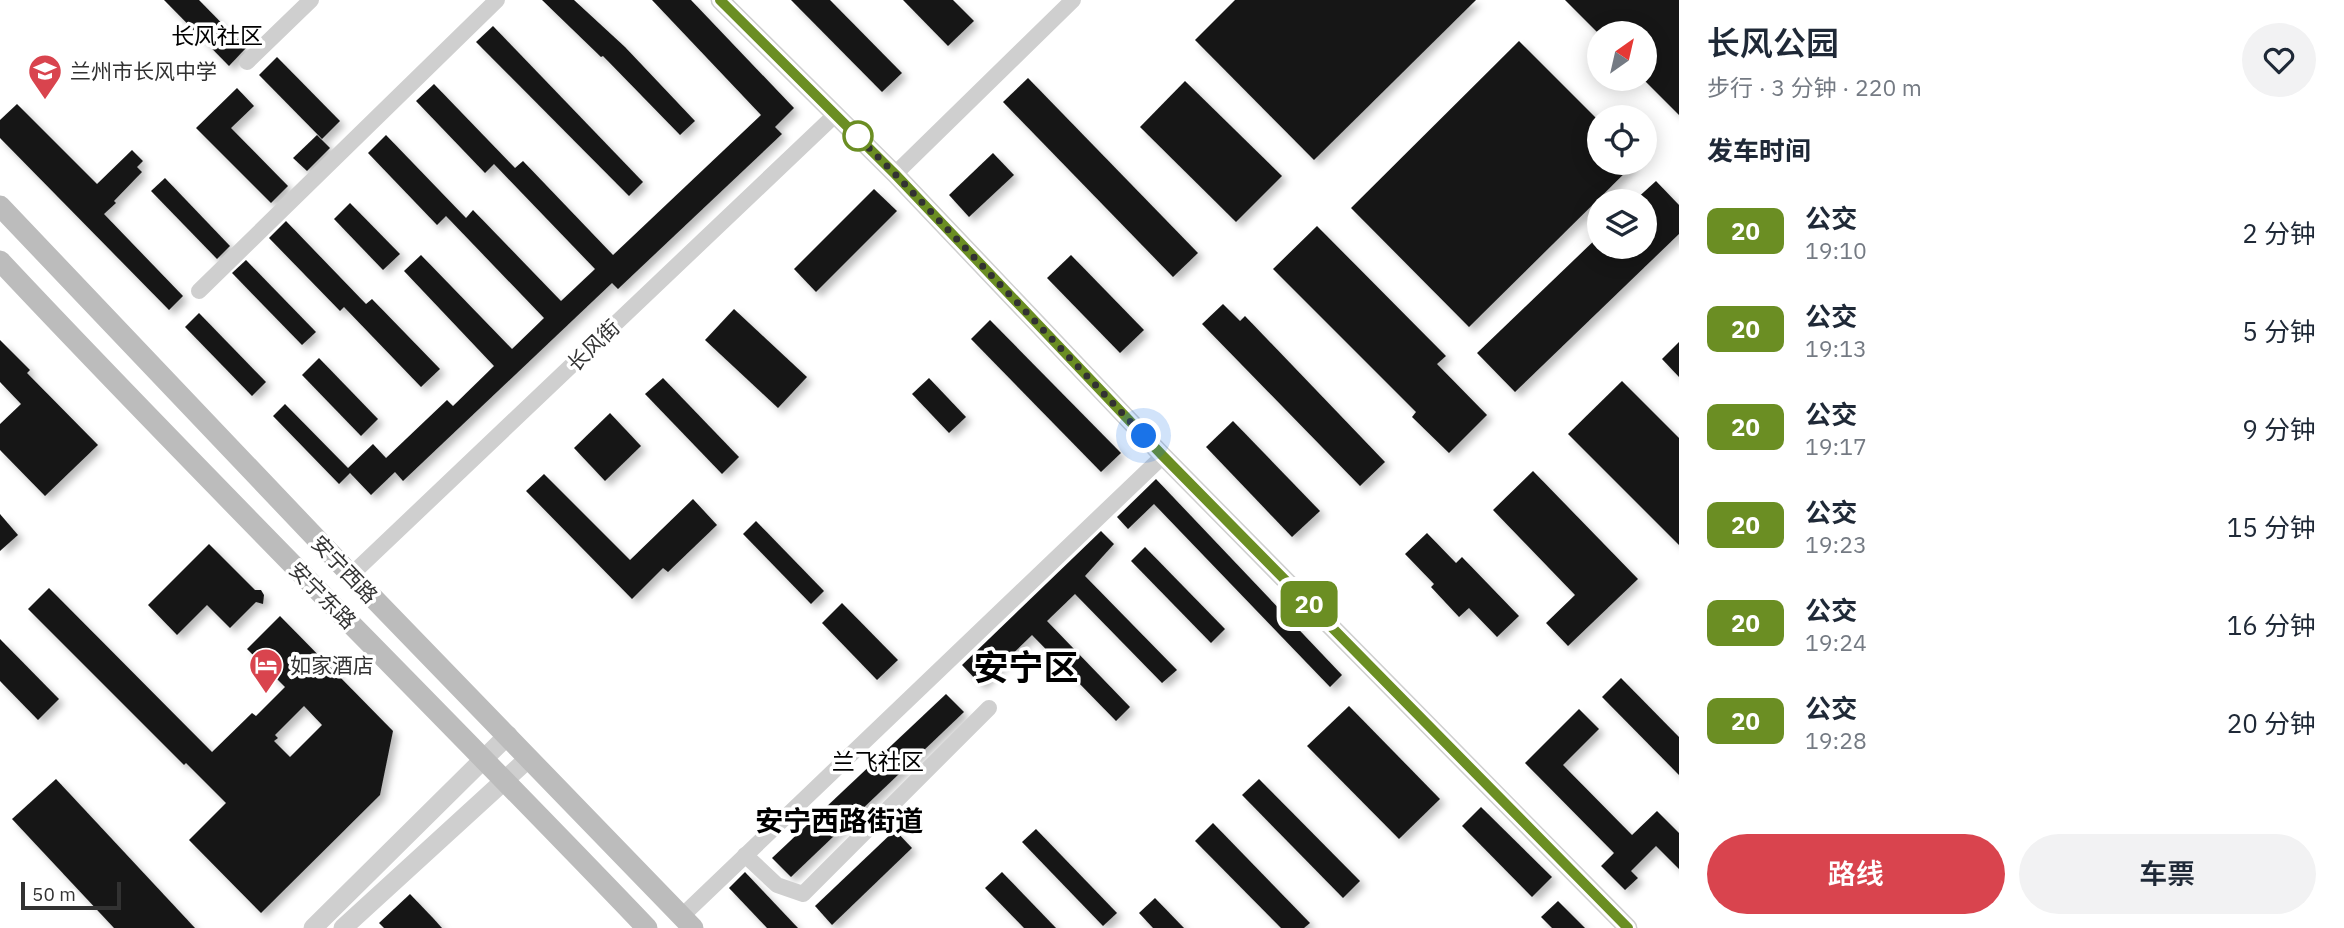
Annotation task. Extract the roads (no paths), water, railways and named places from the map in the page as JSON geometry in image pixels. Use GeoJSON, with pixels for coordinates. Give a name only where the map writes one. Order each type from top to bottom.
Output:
{"type":"FeatureCollection","features":[{"type":"Feature","properties":{"kind":"main road","name":"安宁西路"},"geometry":{"type":"LineString","coordinates":[[0,206],[351,575],[687,922]]}},
{"type":"Feature","properties":{"kind":"main road","name":"安宁东路"},"geometry":{"type":"LineString","coordinates":[[0,261],[198,467],[485,757],[647,928]]}},
{"type":"Feature","properties":{"kind":"main road"},"geometry":{"type":"LineString","coordinates":[[435,707],[445,709],[455,704],[460,695],[460,686]]}},
{"type":"Feature","properties":{"kind":"main road"},"geometry":{"type":"LineString","coordinates":[[546,821],[556,804],[570,800]]}},
{"type":"Feature","properties":{"kind":"street"},"geometry":{"type":"LineString","coordinates":[[247,62],[311,0]]}},
{"type":"Feature","properties":{"kind":"street"},"geometry":{"type":"LineString","coordinates":[[199,291],[497,0]]}},
{"type":"Feature","properties":{"kind":"street"},"geometry":{"type":"LineString","coordinates":[[720,0],[895,174],[1163,456],[1628,928]]}},
{"type":"Feature","properties":{"kind":"street"},"geometry":{"type":"LineString","coordinates":[[895,174],[1073,0]]}},
{"type":"Feature","properties":{"kind":"street","name":"长风街"},"geometry":{"type":"LineString","coordinates":[[351,575],[835,115]]}},
{"type":"Feature","properties":{"kind":"street"},"geometry":{"type":"LineString","coordinates":[[687,922],[745,855],[1163,456]]}},
{"type":"Feature","properties":{"kind":"street"},"geometry":{"type":"LineString","coordinates":[[745,855],[777,885],[803,894],[989,708]]}},
{"type":"Feature","properties":{"kind":"street"},"geometry":{"type":"LineString","coordinates":[[313,928],[508,735]]}},
{"type":"Feature","properties":{"kind":"street"},"geometry":{"type":"LineString","coordinates":[[343,928],[529,758]]}},
{"type":"Feature","properties":{"kind":"place","name":"兰州市长风中学"},"geometry":{"type":"Point","coordinates":[45,101]}},
{"type":"Feature","properties":{"kind":"place","name":"如家酒店"},"geometry":{"type":"Point","coordinates":[266,695]}},
{"type":"Feature","properties":{"kind":"district","name":"长风社区"},"geometry":{"type":"Point","coordinates":[217,35]}},
{"type":"Feature","properties":{"kind":"district","name":"安宁区"},"geometry":{"type":"Point","coordinates":[1026,667]}},
{"type":"Feature","properties":{"kind":"district","name":"兰飞社区"},"geometry":{"type":"Point","coordinates":[878,761]}},
{"type":"Feature","properties":{"kind":"district","name":"安宁西路街道"},"geometry":{"type":"Point","coordinates":[839,820]}}]}
